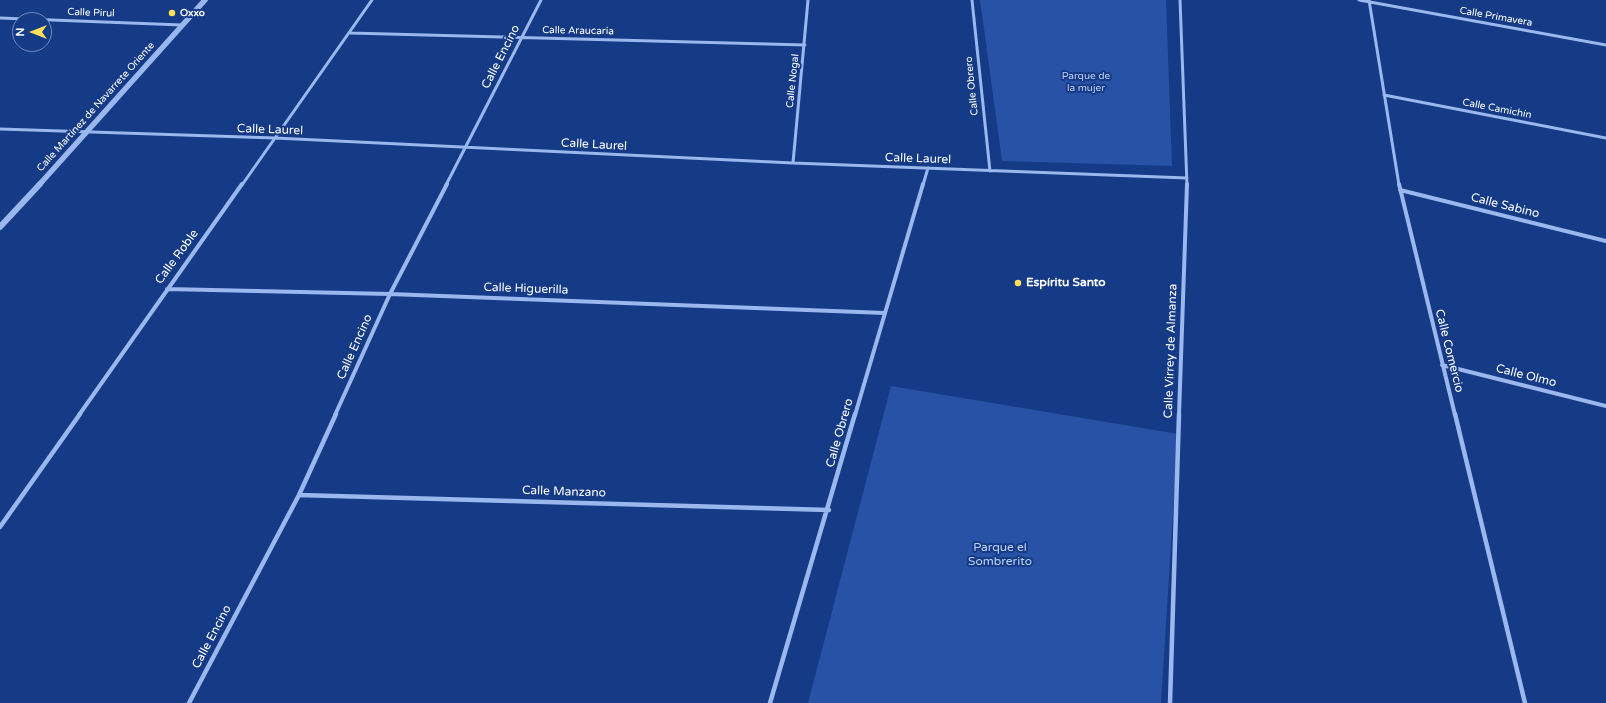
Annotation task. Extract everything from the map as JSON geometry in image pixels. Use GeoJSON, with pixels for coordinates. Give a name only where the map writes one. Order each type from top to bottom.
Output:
{"type":"FeatureCollection","features":[{"type":"Feature","properties":{"kind":"street","name":"Calle Martínez de Navarrete Oriente"},"geometry":{"type":"LineString","coordinates":[[0,227],[87,133],[182,24],[205,0]]}},
{"type":"Feature","properties":{"kind":"street","name":"Calle Roble"},"geometry":{"type":"LineString","coordinates":[[0,527],[372,0]]}},
{"type":"Feature","properties":{"kind":"street","name":"Calle Encino"},"geometry":{"type":"LineString","coordinates":[[189,703],[299,495],[390,294],[523,38],[541,0]]}},
{"type":"Feature","properties":{"kind":"street","name":"Calle Nogal"},"geometry":{"type":"LineString","coordinates":[[793,163],[808,0]]}},
{"type":"Feature","properties":{"kind":"street","name":"Calle Obrero"},"geometry":{"type":"LineString","coordinates":[[972,0],[990,171]]}},
{"type":"Feature","properties":{"kind":"street","name":"Calle Virrey de Almanza"},"geometry":{"type":"LineString","coordinates":[[1170,703],[1187,178],[1180,0]]}},
{"type":"Feature","properties":{"kind":"street","name":"Calle Primavera"},"geometry":{"type":"LineString","coordinates":[[1359,0],[1606,45]]}},
{"type":"Feature","properties":{"kind":"street","name":"Calle Comercio"},"geometry":{"type":"LineString","coordinates":[[1369,1],[1400,190],[1525,703]]}},
{"type":"Feature","properties":{"kind":"street","name":"Calle Pirul"},"geometry":{"type":"LineString","coordinates":[[0,18],[182,24]]}},
{"type":"Feature","properties":{"kind":"street","name":"Calle Araucaria"},"geometry":{"type":"LineString","coordinates":[[350,33],[805,45]]}},
{"type":"Feature","properties":{"kind":"street","name":"Calle Camichín"},"geometry":{"type":"LineString","coordinates":[[1384,95],[1606,138]]}},
{"type":"Feature","properties":{"kind":"street","name":"Calle Laurel"},"geometry":{"type":"LineString","coordinates":[[0,129],[275,138],[793,163],[1187,178]]}},
{"type":"Feature","properties":{"kind":"street","name":"Calle Obrero"},"geometry":{"type":"LineString","coordinates":[[770,703],[928,168]]}},
{"type":"Feature","properties":{"kind":"street","name":"Calle Sabino"},"geometry":{"type":"LineString","coordinates":[[1400,190],[1606,241]]}},
{"type":"Feature","properties":{"kind":"street","name":"Calle Higuerilla"},"geometry":{"type":"LineString","coordinates":[[167,289],[390,294],[885,313]]}},
{"type":"Feature","properties":{"kind":"street","name":"Calle Olmo"},"geometry":{"type":"LineString","coordinates":[[1442,365],[1606,406]]}},
{"type":"Feature","properties":{"kind":"street","name":"Calle Manzano"},"geometry":{"type":"LineString","coordinates":[[299,495],[828,510]]}},
{"type":"Feature","properties":{"kind":"green space","name":"Parque de la mujer"},"geometry":{"type":"Polygon","coordinates":[[[980,0],[1166,0],[1172,166],[1002,161],[980,0]]]}},
{"type":"Feature","properties":{"kind":"green space","name":"Parque el Sombrerito"},"geometry":{"type":"Polygon","coordinates":[[[891,386],[1178,434],[1161,703],[808,703],[891,386]]]}},
{"type":"Feature","properties":{"kind":"place","name":"Oxxo"},"geometry":{"type":"Point","coordinates":[172,13]}},
{"type":"Feature","properties":{"kind":"place","name":"Espíritu Santo"},"geometry":{"type":"Point","coordinates":[1018,283]}}]}
